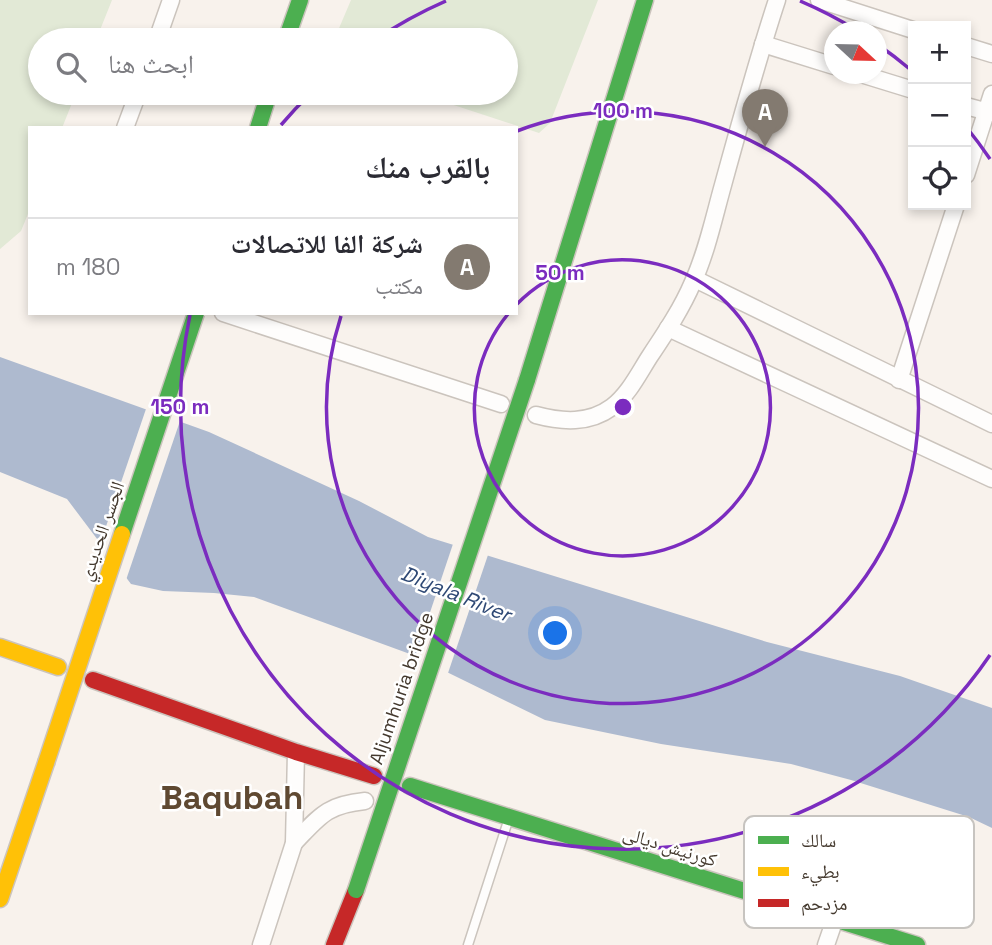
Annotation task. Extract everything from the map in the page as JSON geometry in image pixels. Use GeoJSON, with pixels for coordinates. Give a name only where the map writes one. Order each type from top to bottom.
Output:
{"type":"FeatureCollection","features":[{"type":"Feature","properties":{"kind":"main road"},"geometry":{"type":"LineString","coordinates":[[290,28],[300,0]]}},
{"type":"Feature","properties":{"kind":"main road","name":"Aljumhuria bridge"},"geometry":{"type":"LineString","coordinates":[[334,945],[356,890],[527,380],[645,0]]}},
{"type":"Feature","properties":{"kind":"main road"},"geometry":{"type":"LineString","coordinates":[[259,126],[265,105]]}},
{"type":"Feature","properties":{"kind":"main road","name":"الجسر الحديدي"},"geometry":{"type":"LineString","coordinates":[[0,898],[195,315]]}},
{"type":"Feature","properties":{"kind":"main road"},"geometry":{"type":"LineString","coordinates":[[0,647],[58,667]]}},
{"type":"Feature","properties":{"kind":"main road"},"geometry":{"type":"LineString","coordinates":[[93,680],[296,752],[374,776]]}},
{"type":"Feature","properties":{"kind":"main road","name":"كورنيش ديالى"},"geometry":{"type":"LineString","coordinates":[[408,792],[437,794],[744,891]]}},
{"type":"Feature","properties":{"kind":"main road","name":"كورنيش ديالى"},"geometry":{"type":"LineString","coordinates":[[863,928],[917,945]]}},
{"type":"Feature","properties":{"kind":"street"},"geometry":{"type":"LineString","coordinates":[[162,28],[172,0]]}},
{"type":"Feature","properties":{"kind":"street"},"geometry":{"type":"LineString","coordinates":[[536,415],[564,421],[581,420],[611,408],[633,383],[687,296],[695,279],[777,0]]}},
{"type":"Feature","properties":{"kind":"street"},"geometry":{"type":"LineString","coordinates":[[819,0],[908,28]]}},
{"type":"Feature","properties":{"kind":"street"},"geometry":{"type":"LineString","coordinates":[[763,44],[824,62]]}},
{"type":"Feature","properties":{"kind":"street"},"geometry":{"type":"LineString","coordinates":[[971,48],[992,54]]}},
{"type":"Feature","properties":{"kind":"street"},"geometry":{"type":"LineString","coordinates":[[887,82],[908,88]]}},
{"type":"Feature","properties":{"kind":"street"},"geometry":{"type":"LineString","coordinates":[[971,162],[989,113],[992,94]]}},
{"type":"Feature","properties":{"kind":"street"},"geometry":{"type":"LineString","coordinates":[[126,126],[134,105]]}},
{"type":"Feature","properties":{"kind":"street"},"geometry":{"type":"LineString","coordinates":[[971,108],[989,113]]}},
{"type":"Feature","properties":{"kind":"street"},"geometry":{"type":"LineString","coordinates":[[899,380],[954,210]]}},
{"type":"Feature","properties":{"kind":"street"},"geometry":{"type":"LineString","coordinates":[[695,279],[992,424]]}},
{"type":"Feature","properties":{"kind":"street"},"geometry":{"type":"LineString","coordinates":[[229,315],[501,404]]}},
{"type":"Feature","properties":{"kind":"street"},"geometry":{"type":"LineString","coordinates":[[668,328],[992,479]]}},
{"type":"Feature","properties":{"kind":"street"},"geometry":{"type":"LineString","coordinates":[[261,945],[294,843],[296,752]]}},
{"type":"Feature","properties":{"kind":"street"},"geometry":{"type":"LineString","coordinates":[[294,843],[323,813],[346,803],[366,801]]}},
{"type":"Feature","properties":{"kind":"street"},"geometry":{"type":"LineString","coordinates":[[825,945],[832,928]]}},
{"type":"Feature","properties":{"kind":"lane"},"geometry":{"type":"LineString","coordinates":[[468,945],[509,818]]}},
{"type":"Feature","properties":{"kind":"green space"},"geometry":{"type":"Polygon","coordinates":[[[0,0],[112,0],[101,28],[28,28],[28,105],[71,105],[63,126],[28,126],[28,214],[21,231],[0,249],[0,0]]]}},
{"type":"Feature","properties":{"kind":"green space"},"geometry":{"type":"Polygon","coordinates":[[[351,0],[598,0],[550,123],[539,133],[454,105],[518,105],[518,28],[339,28],[351,0]]]}},
{"type":"Feature","properties":{"kind":"water","name":"Diyala River"},"geometry":{"type":"Polygon","coordinates":[[[0,357],[209,432],[359,501],[428,537],[767,642],[900,676],[992,708],[992,828],[974,819],[974,816],[966,816],[791,764],[661,744],[545,720],[410,654],[254,597],[163,591],[131,584],[67,499],[0,472],[0,357]]]}},
{"type":"Feature","properties":{"kind":"pier"},"geometry":{"type":"Polygon","coordinates":[[[147,406],[181,418],[125,583],[99,547],[147,406]]]}},
{"type":"Feature","properties":{"kind":"pier"},"geometry":{"type":"Polygon","coordinates":[[[454,541],[489,552],[447,676],[414,660],[454,541]]]}},
{"type":"Feature","properties":{"kind":"traffic: fast"},"geometry":{"type":"LineString","coordinates":[[290,28],[300,0]]}},
{"type":"Feature","properties":{"kind":"traffic: fast"},"geometry":{"type":"LineString","coordinates":[[527,380],[645,0]]}},
{"type":"Feature","properties":{"kind":"traffic: fast"},"geometry":{"type":"LineString","coordinates":[[259,126],[265,105]]}},
{"type":"Feature","properties":{"kind":"traffic: fast"},"geometry":{"type":"LineString","coordinates":[[122,534],[195,315]]}},
{"type":"Feature","properties":{"kind":"traffic: fast"},"geometry":{"type":"LineString","coordinates":[[356,890],[527,380]]}},
{"type":"Feature","properties":{"kind":"traffic: fast"},"geometry":{"type":"LineString","coordinates":[[410,786],[744,891]]}},
{"type":"Feature","properties":{"kind":"traffic: fast"},"geometry":{"type":"LineString","coordinates":[[863,928],[917,945]]}},
{"type":"Feature","properties":{"kind":"traffic: slow"},"geometry":{"type":"LineString","coordinates":[[46,763],[122,534]]}},
{"type":"Feature","properties":{"kind":"traffic: slow"},"geometry":{"type":"LineString","coordinates":[[0,647],[58,667]]}},
{"type":"Feature","properties":{"kind":"traffic: slow"},"geometry":{"type":"LineString","coordinates":[[0,899],[46,763]]}},
{"type":"Feature","properties":{"kind":"traffic: jam"},"geometry":{"type":"LineString","coordinates":[[93,680],[296,752],[374,776]]}},
{"type":"Feature","properties":{"kind":"traffic: jam"},"geometry":{"type":"LineString","coordinates":[[334,945],[356,890]]}},
{"type":"Feature","properties":{"kind":"place","name":"شركة الفا للاتصالات"},"geometry":{"type":"Point","coordinates":[765,147]}},
{"type":"Feature","properties":{"kind":"district","name":"Baqubah"},"geometry":{"type":"Point","coordinates":[232,797]}}]}
